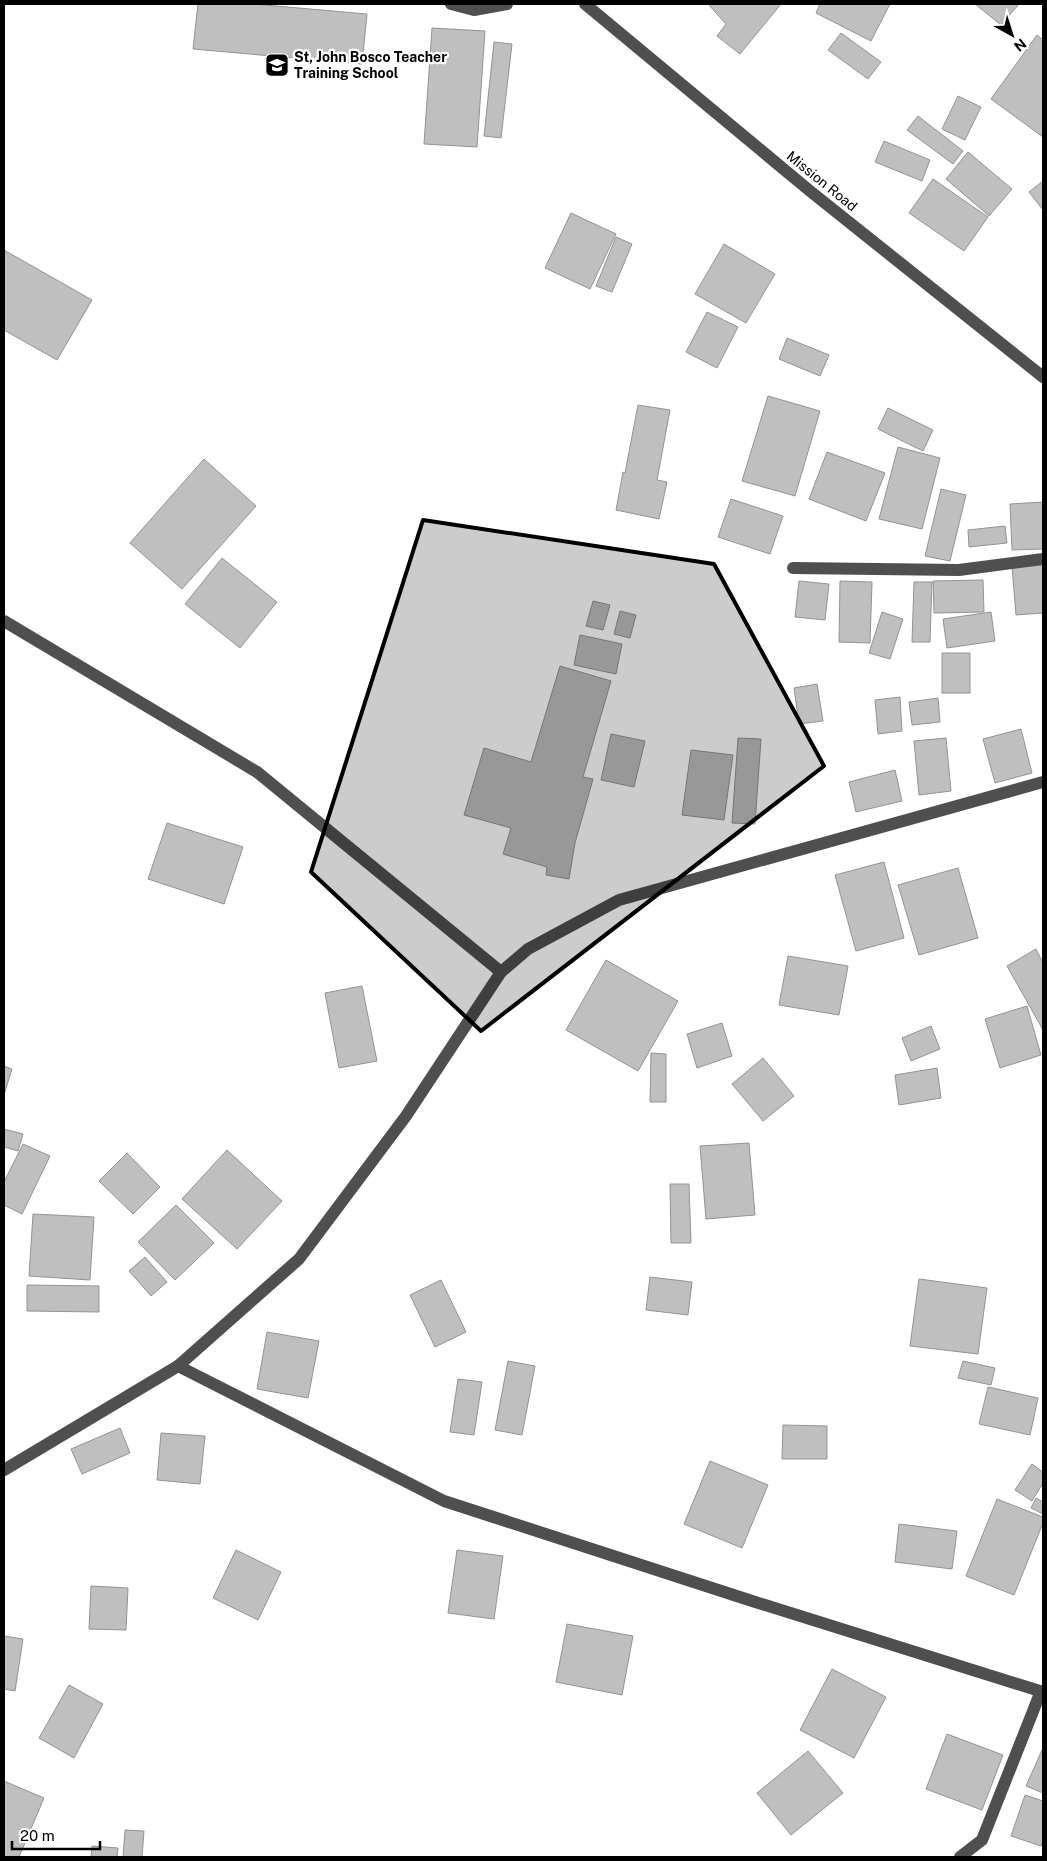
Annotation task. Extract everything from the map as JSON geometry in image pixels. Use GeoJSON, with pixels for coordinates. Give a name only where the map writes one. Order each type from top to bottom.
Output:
{"type":"FeatureCollection","features":[{"type":"Feature","properties":{"kind":"street"},"geometry":{"type":"LineString","coordinates":[[451,4],[474,10],[507,4]]}},
{"type":"Feature","properties":{"kind":"street","name":"Mission Road"},"geometry":{"type":"LineString","coordinates":[[585,4],[810,191],[1043,377]]}},
{"type":"Feature","properties":{"kind":"street"},"geometry":{"type":"LineString","coordinates":[[793,568],[959,570],[1043,559]]}},
{"type":"Feature","properties":{"kind":"street"},"geometry":{"type":"LineString","coordinates":[[4,622],[258,772],[502,972]]}},
{"type":"Feature","properties":{"kind":"street"},"geometry":{"type":"LineString","coordinates":[[4,1470],[178,1366],[299,1258],[406,1116],[502,972],[528,949],[619,900],[1043,782]]}},
{"type":"Feature","properties":{"kind":"street"},"geometry":{"type":"LineString","coordinates":[[178,1366],[444,1501],[749,1600],[1042,1692],[982,1840],[960,1857]]}},
{"type":"Feature","properties":{"kind":"highlighted area"},"geometry":{"type":"Polygon","coordinates":[[[423,520],[714,564],[824,766],[481,1031],[311,872],[423,520]]]}},
{"type":"Feature","properties":{"kind":"building"},"geometry":{"type":"Polygon","coordinates":[[[198,4],[253,4],[367,14],[362,64],[193,49],[198,4]]]}},
{"type":"Feature","properties":{"kind":"building"},"geometry":{"type":"Polygon","coordinates":[[[708,4],[781,4],[740,54],[717,36],[726,24],[708,4]]]}},
{"type":"Feature","properties":{"kind":"building"},"geometry":{"type":"Polygon","coordinates":[[[820,4],[890,4],[871,41],[816,13],[820,4]]]}},
{"type":"Feature","properties":{"kind":"building"},"geometry":{"type":"Polygon","coordinates":[[[975,4],[1019,4],[1001,25],[975,4]]]}},
{"type":"Feature","properties":{"kind":"building"},"geometry":{"type":"Polygon","coordinates":[[[432,28],[485,31],[477,147],[424,144],[432,28]]]}},
{"type":"Feature","properties":{"kind":"building"},"geometry":{"type":"Polygon","coordinates":[[[841,33],[881,62],[868,79],[828,50],[841,33]]]}},
{"type":"Feature","properties":{"kind":"building"},"geometry":{"type":"Polygon","coordinates":[[[1037,35],[1043,40],[1043,137],[991,99],[1037,35]]]}},
{"type":"Feature","properties":{"kind":"building"},"geometry":{"type":"Polygon","coordinates":[[[494,42],[512,44],[501,138],[484,136],[494,42]]]}},
{"type":"Feature","properties":{"kind":"building"},"geometry":{"type":"Polygon","coordinates":[[[958,96],[981,107],[965,140],[942,129],[958,96]]]}},
{"type":"Feature","properties":{"kind":"building"},"geometry":{"type":"Polygon","coordinates":[[[918,116],[963,151],[953,164],[907,130],[918,116]]]}},
{"type":"Feature","properties":{"kind":"building"},"geometry":{"type":"Polygon","coordinates":[[[884,141],[930,160],[922,181],[875,162],[884,141]]]}},
{"type":"Feature","properties":{"kind":"building"},"geometry":{"type":"Polygon","coordinates":[[[968,152],[1012,189],[989,216],[946,179],[968,152]]]}},
{"type":"Feature","properties":{"kind":"building"},"geometry":{"type":"Polygon","coordinates":[[[933,179],[988,217],[964,251],[909,213],[933,179]]]}},
{"type":"Feature","properties":{"kind":"building"},"geometry":{"type":"Polygon","coordinates":[[[1043,181],[1043,210],[1029,192],[1043,181]]]}},
{"type":"Feature","properties":{"kind":"building"},"geometry":{"type":"Polygon","coordinates":[[[571,213],[616,234],[590,289],[545,268],[571,213]]]}},
{"type":"Feature","properties":{"kind":"building"},"geometry":{"type":"Polygon","coordinates":[[[616,237],[632,244],[612,292],[596,286],[616,237]]]}},
{"type":"Feature","properties":{"kind":"building"},"geometry":{"type":"Polygon","coordinates":[[[724,244],[775,274],[746,323],[695,294],[724,244]]]}},
{"type":"Feature","properties":{"kind":"building"},"geometry":{"type":"Polygon","coordinates":[[[4,250],[92,300],[57,360],[4,330],[4,250]]]}},
{"type":"Feature","properties":{"kind":"building"},"geometry":{"type":"Polygon","coordinates":[[[707,312],[738,327],[717,368],[686,352],[707,312]]]}},
{"type":"Feature","properties":{"kind":"building"},"geometry":{"type":"Polygon","coordinates":[[[787,338],[829,355],[820,376],[779,359],[787,338]]]}},
{"type":"Feature","properties":{"kind":"building"},"geometry":{"type":"Polygon","coordinates":[[[768,396],[820,411],[795,496],[742,481],[768,396]]]}},
{"type":"Feature","properties":{"kind":"building"},"geometry":{"type":"Polygon","coordinates":[[[638,405],[670,410],[657,480],[667,482],[659,519],[616,510],[638,405]]]}},
{"type":"Feature","properties":{"kind":"building"},"geometry":{"type":"Polygon","coordinates":[[[888,408],[933,430],[923,451],[878,429],[888,408]]]}},
{"type":"Feature","properties":{"kind":"building"},"geometry":{"type":"Polygon","coordinates":[[[898,447],[940,458],[922,529],[879,519],[898,447]]]}},
{"type":"Feature","properties":{"kind":"building"},"geometry":{"type":"Polygon","coordinates":[[[827,452],[885,473],[866,521],[809,499],[827,452]]]}},
{"type":"Feature","properties":{"kind":"building"},"geometry":{"type":"Polygon","coordinates":[[[204,459],[256,506],[182,589],[130,543],[204,459]]]}},
{"type":"Feature","properties":{"kind":"building"},"geometry":{"type":"Polygon","coordinates":[[[941,489],[966,495],[950,561],[925,556],[941,489]]]}},
{"type":"Feature","properties":{"kind":"building"},"geometry":{"type":"Polygon","coordinates":[[[731,499],[783,516],[770,554],[718,537],[731,499]]]}},
{"type":"Feature","properties":{"kind":"building"},"geometry":{"type":"Polygon","coordinates":[[[1043,502],[1043,549],[1012,550],[1010,504],[1043,502]]]}},
{"type":"Feature","properties":{"kind":"building"},"geometry":{"type":"Polygon","coordinates":[[[1005,526],[1007,543],[969,547],[968,530],[1005,526]]]}},
{"type":"Feature","properties":{"kind":"building"},"geometry":{"type":"Polygon","coordinates":[[[222,558],[277,602],[240,648],[185,604],[222,558]]]}},
{"type":"Feature","properties":{"kind":"building"},"geometry":{"type":"Polygon","coordinates":[[[1043,564],[1043,613],[1016,615],[1012,567],[1043,564]]]}},
{"type":"Feature","properties":{"kind":"building"},"geometry":{"type":"Polygon","coordinates":[[[983,580],[984,612],[934,613],[933,581],[983,580]]]}},
{"type":"Feature","properties":{"kind":"building"},"geometry":{"type":"Polygon","coordinates":[[[799,581],[829,584],[825,620],[795,617],[799,581]]]}},
{"type":"Feature","properties":{"kind":"building"},"geometry":{"type":"Polygon","coordinates":[[[840,581],[872,582],[870,643],[839,642],[840,581]]]}},
{"type":"Feature","properties":{"kind":"building"},"geometry":{"type":"Polygon","coordinates":[[[914,582],[932,582],[930,642],[912,642],[914,582]]]}},
{"type":"Feature","properties":{"kind":"building"},"geometry":{"type":"Polygon","coordinates":[[[593,601],[610,605],[603,630],[586,626],[593,601]]]}},
{"type":"Feature","properties":{"kind":"building"},"geometry":{"type":"Polygon","coordinates":[[[620,611],[636,615],[630,638],[614,634],[620,611]]]}},
{"type":"Feature","properties":{"kind":"building"},"geometry":{"type":"Polygon","coordinates":[[[882,612],[903,619],[890,659],[869,653],[882,612]]]}},
{"type":"Feature","properties":{"kind":"building"},"geometry":{"type":"Polygon","coordinates":[[[991,612],[995,641],[947,648],[943,619],[991,612]]]}},
{"type":"Feature","properties":{"kind":"building"},"geometry":{"type":"Polygon","coordinates":[[[580,635],[622,644],[616,674],[574,665],[580,635]]]}},
{"type":"Feature","properties":{"kind":"building"},"geometry":{"type":"Polygon","coordinates":[[[942,653],[970,653],[970,693],[942,693],[942,653]]]}},
{"type":"Feature","properties":{"kind":"building"},"geometry":{"type":"Polygon","coordinates":[[[560,666],[611,681],[583,777],[593,779],[575,843],[569,879],[546,875],[547,867],[503,854],[511,828],[464,815],[484,748],[531,762],[560,666]]]}},
{"type":"Feature","properties":{"kind":"building"},"geometry":{"type":"Polygon","coordinates":[[[817,684],[823,721],[799,724],[794,688],[817,684]]]}},
{"type":"Feature","properties":{"kind":"building"},"geometry":{"type":"Polygon","coordinates":[[[900,697],[902,731],[878,734],[875,700],[900,697]]]}},
{"type":"Feature","properties":{"kind":"building"},"geometry":{"type":"Polygon","coordinates":[[[938,698],[940,722],[912,725],[909,702],[938,698]]]}},
{"type":"Feature","properties":{"kind":"building"},"geometry":{"type":"Polygon","coordinates":[[[1021,729],[1032,773],[995,783],[983,739],[1021,729]]]}},
{"type":"Feature","properties":{"kind":"building"},"geometry":{"type":"Polygon","coordinates":[[[611,734],[645,741],[634,787],[601,780],[611,734]]]}},
{"type":"Feature","properties":{"kind":"building"},"geometry":{"type":"Polygon","coordinates":[[[738,738],[761,739],[755,824],[732,823],[738,738]]]}},
{"type":"Feature","properties":{"kind":"building"},"geometry":{"type":"Polygon","coordinates":[[[946,738],[951,791],[919,795],[914,741],[946,738]]]}},
{"type":"Feature","properties":{"kind":"building"},"geometry":{"type":"Polygon","coordinates":[[[691,750],[733,755],[724,820],[682,815],[691,750]]]}},
{"type":"Feature","properties":{"kind":"building"},"geometry":{"type":"Polygon","coordinates":[[[895,770],[902,801],[856,812],[849,782],[895,770]]]}},
{"type":"Feature","properties":{"kind":"building"},"geometry":{"type":"Polygon","coordinates":[[[167,823],[243,847],[224,904],[148,879],[167,823]]]}},
{"type":"Feature","properties":{"kind":"building"},"geometry":{"type":"Polygon","coordinates":[[[884,862],[904,938],[856,951],[835,875],[884,862]]]}},
{"type":"Feature","properties":{"kind":"building"},"geometry":{"type":"Polygon","coordinates":[[[958,868],[978,938],[919,955],[898,885],[958,868]]]}},
{"type":"Feature","properties":{"kind":"building"},"geometry":{"type":"Polygon","coordinates":[[[1036,949],[1043,963],[1043,1030],[1007,966],[1036,949]]]}},
{"type":"Feature","properties":{"kind":"building"},"geometry":{"type":"Polygon","coordinates":[[[788,956],[848,966],[839,1015],[779,1005],[788,956]]]}},
{"type":"Feature","properties":{"kind":"building"},"geometry":{"type":"Polygon","coordinates":[[[606,960],[678,1001],[638,1071],[566,1030],[606,960]]]}},
{"type":"Feature","properties":{"kind":"building"},"geometry":{"type":"Polygon","coordinates":[[[362,986],[377,1061],[339,1068],[325,993],[362,986]]]}},
{"type":"Feature","properties":{"kind":"building"},"geometry":{"type":"Polygon","coordinates":[[[1027,1006],[1041,1055],[1000,1068],[985,1019],[1027,1006]]]}},
{"type":"Feature","properties":{"kind":"building"},"geometry":{"type":"Polygon","coordinates":[[[722,1023],[732,1056],[697,1068],[687,1034],[722,1023]]]}},
{"type":"Feature","properties":{"kind":"building"},"geometry":{"type":"Polygon","coordinates":[[[931,1026],[940,1049],[911,1061],[902,1038],[931,1026]]]}},
{"type":"Feature","properties":{"kind":"building"},"geometry":{"type":"Polygon","coordinates":[[[651,1053],[666,1054],[666,1102],[650,1102],[651,1053]]]}},
{"type":"Feature","properties":{"kind":"building"},"geometry":{"type":"Polygon","coordinates":[[[763,1058],[794,1096],[763,1121],[732,1084],[763,1058]]]}},
{"type":"Feature","properties":{"kind":"building"},"geometry":{"type":"Polygon","coordinates":[[[4,1066],[12,1069],[4,1095],[4,1066]]]}},
{"type":"Feature","properties":{"kind":"building"},"geometry":{"type":"Polygon","coordinates":[[[937,1068],[941,1098],[899,1105],[895,1075],[937,1068]]]}},
{"type":"Feature","properties":{"kind":"building"},"geometry":{"type":"Polygon","coordinates":[[[4,1129],[23,1134],[18,1151],[4,1147],[4,1129]]]}},
{"type":"Feature","properties":{"kind":"building"},"geometry":{"type":"Polygon","coordinates":[[[749,1143],[755,1215],[706,1219],[700,1146],[749,1143]]]}},
{"type":"Feature","properties":{"kind":"building"},"geometry":{"type":"Polygon","coordinates":[[[23,1144],[50,1156],[22,1214],[4,1205],[4,1182],[23,1144]]]}},
{"type":"Feature","properties":{"kind":"building"},"geometry":{"type":"Polygon","coordinates":[[[227,1150],[282,1201],[237,1249],[182,1199],[227,1150]]]}},
{"type":"Feature","properties":{"kind":"building"},"geometry":{"type":"Polygon","coordinates":[[[127,1153],[160,1187],[133,1214],[99,1181],[127,1153]]]}},
{"type":"Feature","properties":{"kind":"building"},"geometry":{"type":"Polygon","coordinates":[[[670,1184],[689,1184],[691,1243],[671,1243],[670,1184]]]}},
{"type":"Feature","properties":{"kind":"building"},"geometry":{"type":"Polygon","coordinates":[[[176,1205],[214,1243],[175,1280],[138,1242],[176,1205]]]}},
{"type":"Feature","properties":{"kind":"building"},"geometry":{"type":"Polygon","coordinates":[[[33,1214],[94,1217],[90,1280],[29,1276],[33,1214]]]}},
{"type":"Feature","properties":{"kind":"building"},"geometry":{"type":"Polygon","coordinates":[[[145,1257],[167,1282],[151,1296],[129,1271],[145,1257]]]}},
{"type":"Feature","properties":{"kind":"building"},"geometry":{"type":"Polygon","coordinates":[[[650,1277],[692,1282],[688,1315],[646,1310],[650,1277]]]}},
{"type":"Feature","properties":{"kind":"building"},"geometry":{"type":"Polygon","coordinates":[[[919,1279],[987,1288],[978,1354],[910,1346],[919,1279]]]}},
{"type":"Feature","properties":{"kind":"building"},"geometry":{"type":"Polygon","coordinates":[[[441,1280],[466,1332],[435,1347],[410,1295],[441,1280]]]}},
{"type":"Feature","properties":{"kind":"building"},"geometry":{"type":"Polygon","coordinates":[[[27,1285],[99,1286],[99,1312],[27,1311],[27,1285]]]}},
{"type":"Feature","properties":{"kind":"building"},"geometry":{"type":"Polygon","coordinates":[[[267,1332],[319,1341],[308,1398],[257,1389],[267,1332]]]}},
{"type":"Feature","properties":{"kind":"building"},"geometry":{"type":"Polygon","coordinates":[[[508,1361],[535,1366],[522,1435],[495,1430],[508,1361]]]}},
{"type":"Feature","properties":{"kind":"building"},"geometry":{"type":"Polygon","coordinates":[[[963,1361],[995,1368],[991,1385],[958,1378],[963,1361]]]}},
{"type":"Feature","properties":{"kind":"building"},"geometry":{"type":"Polygon","coordinates":[[[458,1379],[482,1382],[474,1435],[450,1432],[458,1379]]]}},
{"type":"Feature","properties":{"kind":"building"},"geometry":{"type":"Polygon","coordinates":[[[988,1387],[1038,1398],[1030,1435],[979,1424],[988,1387]]]}},
{"type":"Feature","properties":{"kind":"building"},"geometry":{"type":"Polygon","coordinates":[[[783,1425],[827,1426],[827,1459],[782,1459],[783,1425]]]}},
{"type":"Feature","properties":{"kind":"building"},"geometry":{"type":"Polygon","coordinates":[[[120,1428],[130,1453],[82,1474],[71,1449],[120,1428]]]}},
{"type":"Feature","properties":{"kind":"building"},"geometry":{"type":"Polygon","coordinates":[[[161,1433],[205,1436],[200,1484],[157,1480],[161,1433]]]}},
{"type":"Feature","properties":{"kind":"building"},"geometry":{"type":"Polygon","coordinates":[[[710,1461],[768,1485],[742,1548],[684,1524],[710,1461]]]}},
{"type":"Feature","properties":{"kind":"building"},"geometry":{"type":"Polygon","coordinates":[[[1032,1464],[1043,1472],[1043,1483],[1032,1501],[1015,1490],[1032,1464]]]}},
{"type":"Feature","properties":{"kind":"building"},"geometry":{"type":"Polygon","coordinates":[[[1036,1498],[1043,1502],[1043,1514],[1031,1508],[1036,1498]]]}},
{"type":"Feature","properties":{"kind":"building"},"geometry":{"type":"Polygon","coordinates":[[[997,1499],[1043,1517],[1043,1523],[1014,1595],[966,1576],[997,1499]]]}},
{"type":"Feature","properties":{"kind":"building"},"geometry":{"type":"Polygon","coordinates":[[[899,1524],[957,1531],[952,1569],[895,1562],[899,1524]]]}},
{"type":"Feature","properties":{"kind":"building"},"geometry":{"type":"Polygon","coordinates":[[[236,1550],[281,1572],[258,1620],[213,1598],[236,1550]]]}},
{"type":"Feature","properties":{"kind":"building"},"geometry":{"type":"Polygon","coordinates":[[[457,1550],[503,1556],[494,1619],[448,1613],[457,1550]]]}},
{"type":"Feature","properties":{"kind":"building"},"geometry":{"type":"Polygon","coordinates":[[[91,1586],[128,1588],[126,1630],[89,1629],[91,1586]]]}},
{"type":"Feature","properties":{"kind":"building"},"geometry":{"type":"Polygon","coordinates":[[[567,1624],[633,1636],[622,1695],[556,1682],[567,1624]]]}},
{"type":"Feature","properties":{"kind":"building"},"geometry":{"type":"Polygon","coordinates":[[[4,1636],[23,1639],[15,1691],[4,1689],[4,1636]]]}},
{"type":"Feature","properties":{"kind":"building"},"geometry":{"type":"Polygon","coordinates":[[[832,1669],[886,1697],[854,1758],[800,1730],[832,1669]]]}},
{"type":"Feature","properties":{"kind":"building"},"geometry":{"type":"Polygon","coordinates":[[[69,1685],[103,1704],[74,1758],[39,1738],[69,1685]]]}},
{"type":"Feature","properties":{"kind":"building"},"geometry":{"type":"Polygon","coordinates":[[[947,1734],[1003,1755],[982,1810],[926,1789],[947,1734]]]}},
{"type":"Feature","properties":{"kind":"building"},"geometry":{"type":"Polygon","coordinates":[[[808,1751],[843,1793],[791,1835],[757,1793],[808,1751]]]}},
{"type":"Feature","properties":{"kind":"building"},"geometry":{"type":"Polygon","coordinates":[[[1043,1751],[1043,1793],[1026,1786],[1043,1751]]]}},
{"type":"Feature","properties":{"kind":"building"},"geometry":{"type":"Polygon","coordinates":[[[4,1781],[44,1798],[19,1857],[4,1857],[4,1781]]]}},
{"type":"Feature","properties":{"kind":"building"},"geometry":{"type":"Polygon","coordinates":[[[1025,1795],[1043,1801],[1043,1839],[1041,1846],[1011,1836],[1025,1795]]]}},
{"type":"Feature","properties":{"kind":"building"},"geometry":{"type":"Polygon","coordinates":[[[125,1830],[144,1831],[142,1857],[123,1857],[125,1830]]]}},
{"type":"Feature","properties":{"kind":"building"},"geometry":{"type":"Polygon","coordinates":[[[92,1846],[118,1848],[117,1857],[91,1857],[92,1846]]]}},
{"type":"Feature","properties":{"kind":"place","name":"St, John Bosco Teacher Training School"},"geometry":{"type":"Point","coordinates":[277,65]}}]}
